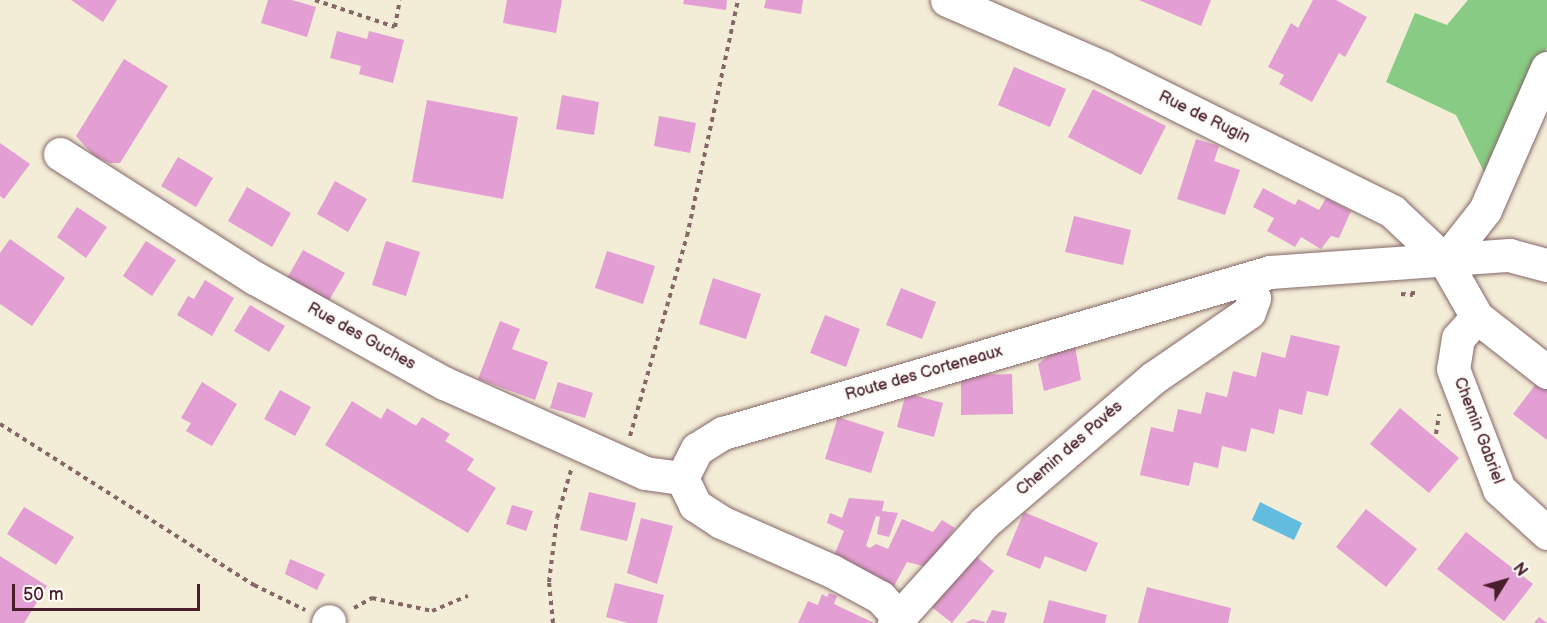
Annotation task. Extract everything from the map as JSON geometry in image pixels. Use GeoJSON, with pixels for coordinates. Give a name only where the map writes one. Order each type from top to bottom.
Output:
{"type":"FeatureCollection","features":[{"type":"Feature","properties":{"kind":"street","name":"Rue de Rugin"},"geometry":{"type":"LineString","coordinates":[[947,0],[1104,68],[1392,211],[1445,261]]}},
{"type":"Feature","properties":{"kind":"street"},"geometry":{"type":"LineString","coordinates":[[1547,68],[1485,210],[1445,261],[1477,317],[1547,372]]}},
{"type":"Feature","properties":{"kind":"street","name":"Rue des Guches"},"geometry":{"type":"LineString","coordinates":[[60,154],[255,278],[444,383],[645,473],[682,478]]}},
{"type":"Feature","properties":{"kind":"street","name":"Route des Corteneaux"},"geometry":{"type":"LineString","coordinates":[[682,478],[697,449],[723,433],[1270,272],[1509,255],[1547,265]]}},
{"type":"Feature","properties":{"kind":"street","name":"Chemin des Pavés"},"geometry":{"type":"LineString","coordinates":[[896,620],[917,602],[985,522],[1154,378],[1249,312],[1254,298]]}},
{"type":"Feature","properties":{"kind":"street","name":"Chemin Gabriel"},"geometry":{"type":"LineString","coordinates":[[1477,317],[1458,338],[1453,369],[1499,489],[1547,533]]}},
{"type":"Feature","properties":{"kind":"street"},"geometry":{"type":"LineString","coordinates":[[682,478],[695,505],[721,522],[870,592],[896,620]]}},
{"type":"Feature","properties":{"kind":"path"},"geometry":{"type":"LineString","coordinates":[[315,0],[395,27],[400,0]]}},
{"type":"Feature","properties":{"kind":"path"},"geometry":{"type":"LineString","coordinates":[[629,440],[687,236],[738,0]]}},
{"type":"Feature","properties":{"kind":"path"},"geometry":{"type":"LineString","coordinates":[[0,424],[254,585],[329,622],[372,598],[432,611],[468,596]]}},
{"type":"Feature","properties":{"kind":"path"},"geometry":{"type":"LineString","coordinates":[[553,623],[549,582],[557,518],[568,481]]}},
{"type":"Feature","properties":{"kind":"green space"},"geometry":{"type":"Polygon","coordinates":[[[1468,0],[1547,0],[1547,48],[1484,172],[1456,115],[1386,82],[1415,13],[1447,25],[1468,0]]]}},
{"type":"Feature","properties":{"kind":"water"},"geometry":{"type":"Polygon","coordinates":[[[1260,502],[1302,523],[1294,540],[1252,520],[1260,502]]]}},
{"type":"Feature","properties":{"kind":"building"},"geometry":{"type":"Polygon","coordinates":[[[71,0],[117,0],[103,22],[71,0]]]}},
{"type":"Feature","properties":{"kind":"building"},"geometry":{"type":"Polygon","coordinates":[[[268,0],[292,0],[316,7],[307,37],[261,23],[268,0]]]}},
{"type":"Feature","properties":{"kind":"building"},"geometry":{"type":"Polygon","coordinates":[[[507,0],[562,0],[556,33],[503,23],[507,0]]]}},
{"type":"Feature","properties":{"kind":"building"},"geometry":{"type":"Polygon","coordinates":[[[684,0],[727,0],[726,10],[683,4],[684,0]]]}},
{"type":"Feature","properties":{"kind":"building"},"geometry":{"type":"Polygon","coordinates":[[[766,0],[803,0],[801,14],[764,8],[766,0]]]}},
{"type":"Feature","properties":{"kind":"building"},"geometry":{"type":"Polygon","coordinates":[[[1139,0],[1211,0],[1201,26],[1139,0]]]}},
{"type":"Feature","properties":{"kind":"building"},"geometry":{"type":"Polygon","coordinates":[[[1313,0],[1336,0],[1367,17],[1345,57],[1339,53],[1312,102],[1279,84],[1284,75],[1268,67],[1291,23],[1298,28],[1313,0]]]}},
{"type":"Feature","properties":{"kind":"building"},"geometry":{"type":"Polygon","coordinates":[[[337,31],[367,39],[369,31],[404,40],[393,83],[359,74],[361,66],[330,58],[337,31]]]}},
{"type":"Feature","properties":{"kind":"building"},"geometry":{"type":"Polygon","coordinates":[[[124,59],[168,86],[120,163],[110,163],[95,157],[76,136],[124,59]]]}},
{"type":"Feature","properties":{"kind":"building"},"geometry":{"type":"Polygon","coordinates":[[[1014,67],[1066,89],[1050,127],[998,105],[1014,67]]]}},
{"type":"Feature","properties":{"kind":"building"},"geometry":{"type":"Polygon","coordinates":[[[1093,89],[1166,126],[1141,175],[1068,137],[1093,89]]]}},
{"type":"Feature","properties":{"kind":"building"},"geometry":{"type":"Polygon","coordinates":[[[562,95],[599,102],[594,135],[556,129],[562,95]]]}},
{"type":"Feature","properties":{"kind":"building"},"geometry":{"type":"Polygon","coordinates":[[[427,100],[518,117],[503,199],[412,182],[427,100]]]}},
{"type":"Feature","properties":{"kind":"building"},"geometry":{"type":"Polygon","coordinates":[[[659,116],[696,123],[690,153],[654,146],[659,116]]]}},
{"type":"Feature","properties":{"kind":"building"},"geometry":{"type":"Polygon","coordinates":[[[1196,139],[1219,146],[1214,161],[1240,170],[1225,215],[1177,199],[1196,139]]]}},
{"type":"Feature","properties":{"kind":"building"},"geometry":{"type":"Polygon","coordinates":[[[0,143],[30,164],[4,199],[0,196],[0,143]]]}},
{"type":"Feature","properties":{"kind":"building"},"geometry":{"type":"Polygon","coordinates":[[[178,157],[213,178],[196,207],[161,186],[178,157]]]}},
{"type":"Feature","properties":{"kind":"building"},"geometry":{"type":"Polygon","coordinates":[[[335,181],[367,199],[348,232],[317,214],[335,181]]]}},
{"type":"Feature","properties":{"kind":"building"},"geometry":{"type":"Polygon","coordinates":[[[247,187],[291,213],[272,247],[228,221],[247,187]]]}},
{"type":"Feature","properties":{"kind":"building"},"geometry":{"type":"Polygon","coordinates":[[[1263,188],[1295,205],[1298,199],[1319,210],[1326,198],[1351,211],[1339,238],[1331,236],[1321,249],[1301,237],[1295,247],[1267,231],[1274,218],[1253,207],[1263,188]]]}},
{"type":"Feature","properties":{"kind":"building"},"geometry":{"type":"Polygon","coordinates":[[[77,207],[107,227],[86,258],[57,237],[77,207]]]}},
{"type":"Feature","properties":{"kind":"building"},"geometry":{"type":"Polygon","coordinates":[[[1074,216],[1131,230],[1123,265],[1065,252],[1074,216]]]}},
{"type":"Feature","properties":{"kind":"building"},"geometry":{"type":"Polygon","coordinates":[[[10,239],[65,278],[32,326],[0,304],[0,253],[10,239]]]}},
{"type":"Feature","properties":{"kind":"building"},"geometry":{"type":"Polygon","coordinates":[[[146,241],[176,260],[152,296],[123,276],[146,241]]]}},
{"type":"Feature","properties":{"kind":"building"},"geometry":{"type":"Polygon","coordinates":[[[386,241],[420,252],[406,296],[372,285],[386,241]]]}},
{"type":"Feature","properties":{"kind":"building"},"geometry":{"type":"Polygon","coordinates":[[[303,250],[345,273],[328,302],[287,278],[303,250]]]}},
{"type":"Feature","properties":{"kind":"building"},"geometry":{"type":"Polygon","coordinates":[[[607,251],[655,266],[643,304],[595,288],[607,251]]]}},
{"type":"Feature","properties":{"kind":"building"},"geometry":{"type":"Polygon","coordinates":[[[713,278],[761,294],[746,339],[699,324],[713,278]]]}},
{"type":"Feature","properties":{"kind":"building"},"geometry":{"type":"Polygon","coordinates":[[[205,280],[234,298],[212,336],[177,315],[188,296],[194,299],[205,280]]]}},
{"type":"Feature","properties":{"kind":"building"},"geometry":{"type":"Polygon","coordinates":[[[901,288],[936,302],[922,339],[886,325],[901,288]]]}},
{"type":"Feature","properties":{"kind":"building"},"geometry":{"type":"Polygon","coordinates":[[[250,305],[285,326],[269,352],[234,331],[250,305]]]}},
{"type":"Feature","properties":{"kind":"building"},"geometry":{"type":"Polygon","coordinates":[[[825,315],[860,329],[846,367],[810,353],[825,315]]]}},
{"type":"Feature","properties":{"kind":"building"},"geometry":{"type":"Polygon","coordinates":[[[500,321],[520,329],[512,349],[548,362],[535,400],[478,379],[500,321]]]}},
{"type":"Feature","properties":{"kind":"building"},"geometry":{"type":"Polygon","coordinates":[[[1291,335],[1340,346],[1328,396],[1307,391],[1302,415],[1279,409],[1274,434],[1251,428],[1246,452],[1222,446],[1218,468],[1194,462],[1189,486],[1140,475],[1151,427],[1173,432],[1178,409],[1201,414],[1206,392],[1227,397],[1233,371],[1256,377],[1262,352],[1285,358],[1291,335]]]}},
{"type":"Feature","properties":{"kind":"building"},"geometry":{"type":"Polygon","coordinates":[[[1075,347],[1081,380],[1044,391],[1038,364],[1053,352],[1075,347]]]}},
{"type":"Feature","properties":{"kind":"building"},"geometry":{"type":"Polygon","coordinates":[[[1012,374],[1013,414],[961,415],[961,375],[1012,374]]]}},
{"type":"Feature","properties":{"kind":"building"},"geometry":{"type":"Polygon","coordinates":[[[1539,380],[1547,387],[1547,440],[1513,414],[1539,380]]]}},
{"type":"Feature","properties":{"kind":"building"},"geometry":{"type":"Polygon","coordinates":[[[202,382],[237,404],[212,446],[186,431],[191,423],[181,418],[202,382]]]}},
{"type":"Feature","properties":{"kind":"building"},"geometry":{"type":"Polygon","coordinates":[[[558,382],[593,393],[585,418],[550,408],[558,382]]]}},
{"type":"Feature","properties":{"kind":"building"},"geometry":{"type":"Polygon","coordinates":[[[280,390],[311,407],[295,436],[264,419],[280,390]]]}},
{"type":"Feature","properties":{"kind":"building"},"geometry":{"type":"Polygon","coordinates":[[[906,393],[943,403],[934,437],[897,427],[906,393]]]}},
{"type":"Feature","properties":{"kind":"building"},"geometry":{"type":"Polygon","coordinates":[[[352,401],[381,419],[387,408],[416,426],[422,417],[450,434],[445,441],[474,459],[467,470],[496,488],[468,533],[325,445],[352,401]]]}},
{"type":"Feature","properties":{"kind":"building"},"geometry":{"type":"Polygon","coordinates":[[[1400,408],[1459,458],[1429,493],[1370,444],[1400,408]]]}},
{"type":"Feature","properties":{"kind":"building"},"geometry":{"type":"Polygon","coordinates":[[[838,417],[884,432],[871,473],[825,459],[838,417]]]}},
{"type":"Feature","properties":{"kind":"building"},"geometry":{"type":"Polygon","coordinates":[[[589,492],[636,503],[627,541],[580,530],[589,492]]]}},
{"type":"Feature","properties":{"kind":"building"},"geometry":{"type":"Polygon","coordinates":[[[849,498],[884,501],[882,511],[898,513],[889,537],[877,534],[880,517],[876,516],[866,546],[870,548],[876,544],[888,549],[902,519],[933,532],[942,520],[955,528],[927,567],[907,562],[894,586],[833,558],[844,531],[827,523],[830,513],[842,518],[849,498]]]}},
{"type":"Feature","properties":{"kind":"building"},"geometry":{"type":"Polygon","coordinates":[[[512,505],[533,511],[526,531],[506,524],[512,505]]]}},
{"type":"Feature","properties":{"kind":"building"},"geometry":{"type":"Polygon","coordinates":[[[24,507],[74,537],[56,565],[7,534],[24,507]]]}},
{"type":"Feature","properties":{"kind":"building"},"geometry":{"type":"Polygon","coordinates":[[[1366,509],[1417,549],[1386,587],[1336,547],[1366,509]]]}},
{"type":"Feature","properties":{"kind":"building"},"geometry":{"type":"Polygon","coordinates":[[[1024,512],[1098,543],[1086,572],[1045,556],[1040,569],[1006,555],[1024,512]]]}},
{"type":"Feature","properties":{"kind":"building"},"geometry":{"type":"Polygon","coordinates":[[[641,518],[673,526],[657,584],[627,573],[641,518]]]}},
{"type":"Feature","properties":{"kind":"building"},"geometry":{"type":"Polygon","coordinates":[[[1466,532],[1533,584],[1504,621],[1437,569],[1466,532]]]}},
{"type":"Feature","properties":{"kind":"building"},"geometry":{"type":"Polygon","coordinates":[[[967,549],[994,571],[952,623],[924,601],[967,549]]]}},
{"type":"Feature","properties":{"kind":"building"},"geometry":{"type":"Polygon","coordinates":[[[0,556],[47,586],[24,623],[0,623],[0,556]]]}},
{"type":"Feature","properties":{"kind":"building"},"geometry":{"type":"Polygon","coordinates":[[[290,559],[325,574],[317,590],[285,574],[290,559]]]}},
{"type":"Feature","properties":{"kind":"building"},"geometry":{"type":"Polygon","coordinates":[[[615,583],[664,595],[657,623],[628,623],[606,617],[615,583]]]}},
{"type":"Feature","properties":{"kind":"building"},"geometry":{"type":"Polygon","coordinates":[[[1147,587],[1231,608],[1228,623],[1138,623],[1147,587]]]}},
{"type":"Feature","properties":{"kind":"building"},"geometry":{"type":"Polygon","coordinates":[[[829,593],[837,596],[834,604],[874,623],[798,623],[808,601],[818,605],[822,594],[827,597],[829,593]]]}},
{"type":"Feature","properties":{"kind":"building"},"geometry":{"type":"Polygon","coordinates":[[[1049,600],[1107,615],[1105,623],[1043,623],[1049,600]]]}},
{"type":"Feature","properties":{"kind":"building"},"geometry":{"type":"Polygon","coordinates":[[[992,610],[1007,613],[1004,623],[986,623],[992,610]]]}},
{"type":"Feature","properties":{"kind":"building"},"geometry":{"type":"Polygon","coordinates":[[[1539,617],[1547,623],[1534,623],[1539,617]]]}},
{"type":"Feature","properties":{"kind":"building"},"geometry":{"type":"Polygon","coordinates":[[[973,619],[985,622],[985,623],[965,623],[973,619]]]}}]}
